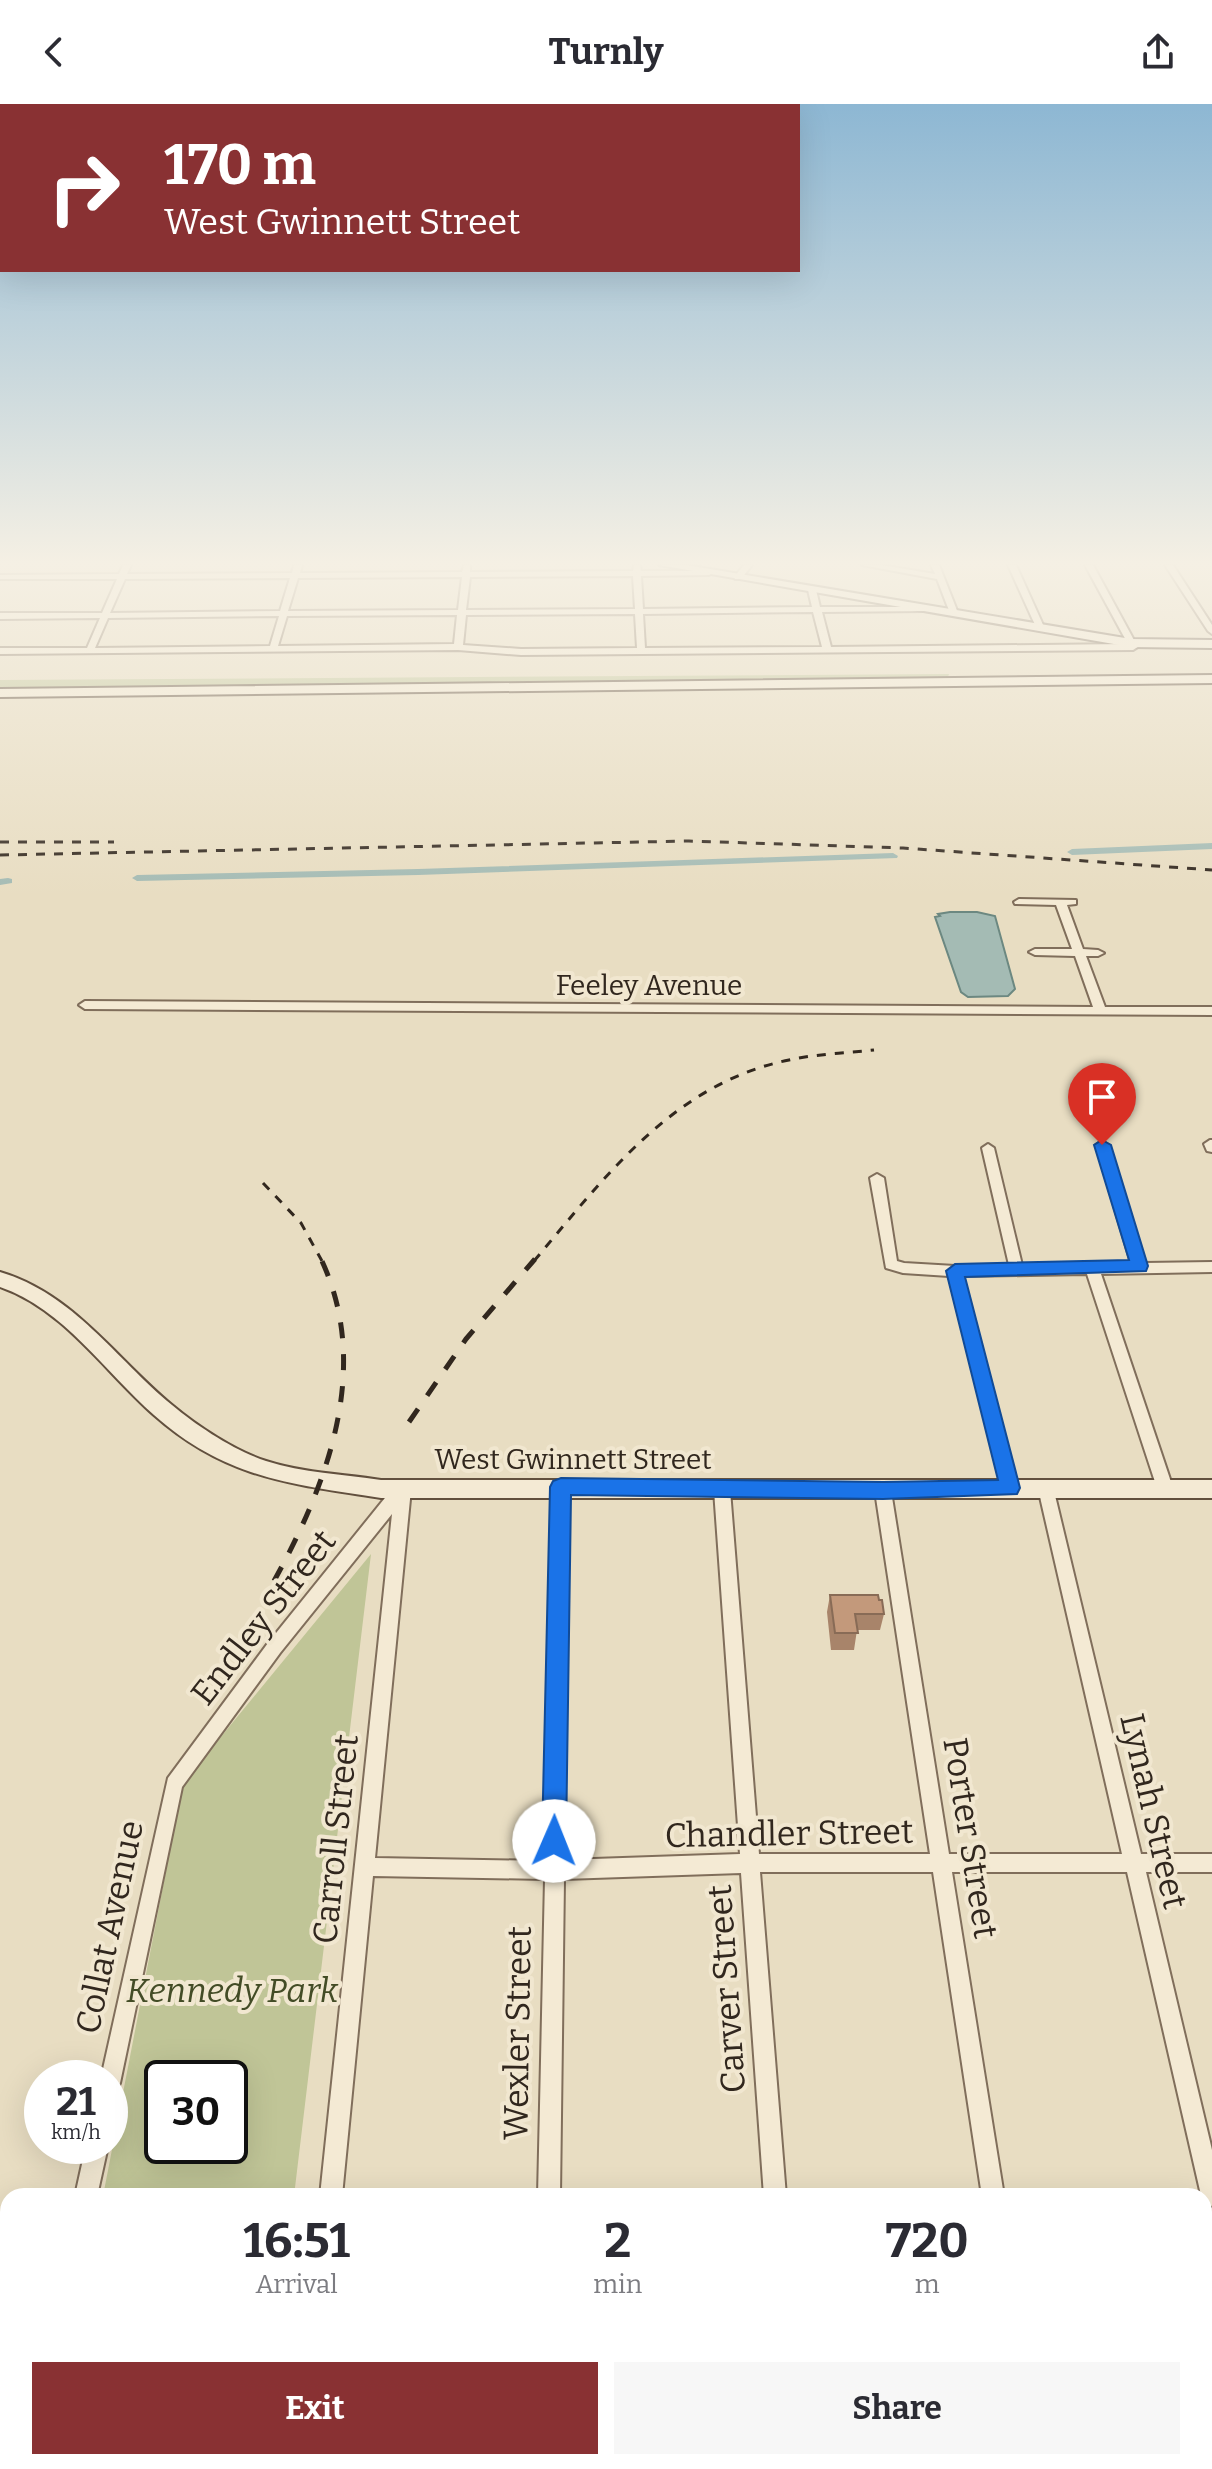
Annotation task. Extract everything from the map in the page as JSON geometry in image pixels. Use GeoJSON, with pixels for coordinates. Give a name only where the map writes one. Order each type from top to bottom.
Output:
{"type":"FeatureCollection","features":[{"type":"Feature","properties":{"kind":"main road"},"geometry":{"type":"LineString","coordinates":[[0,693],[1212,680]]}},
{"type":"Feature","properties":{"kind":"main road","name":"West Gwinnett Street"},"geometry":{"type":"LineString","coordinates":[[0,1279],[13,1281],[49,1303],[167,1414],[258,1468],[381,1489],[1212,1490]]}},
{"type":"Feature","properties":{"kind":"street"},"geometry":{"type":"LineString","coordinates":[[1019,902],[1066,902],[1079,952],[1101,1012]]}},
{"type":"Feature","properties":{"kind":"street"},"geometry":{"type":"LineString","coordinates":[[1035,952],[1098,953]]}},
{"type":"Feature","properties":{"kind":"street","name":"Feeley Avenue"},"geometry":{"type":"LineString","coordinates":[[85,1005],[1212,1011]]}},
{"type":"Feature","properties":{"kind":"street"},"geometry":{"type":"LineString","coordinates":[[1102,1145],[1139,1266]]}},
{"type":"Feature","properties":{"kind":"street"},"geometry":{"type":"LineString","coordinates":[[988,1148],[1016,1267]]}},
{"type":"Feature","properties":{"kind":"street"},"geometry":{"type":"LineString","coordinates":[[877,1178],[891,1264],[903,1268],[955,1271],[1016,1267],[1212,1267]]}},
{"type":"Feature","properties":{"kind":"street"},"geometry":{"type":"LineString","coordinates":[[1092,1268],[1165,1488]]}},
{"type":"Feature","properties":{"kind":"street"},"geometry":{"type":"LineString","coordinates":[[955,1271],[1010,1488]]}},
{"type":"Feature","properties":{"kind":"street","name":"Wexler Street"},"geometry":{"type":"LineString","coordinates":[[549,2188],[561,1487]]}},
{"type":"Feature","properties":{"kind":"street","name":"Endley Street"},"geometry":{"type":"LineString","coordinates":[[174,1784],[274,1648],[403,1488]]}},
{"type":"Feature","properties":{"kind":"street","name":"Carroll Street"},"geometry":{"type":"LineString","coordinates":[[332,2188],[367,1867],[403,1488]]}},
{"type":"Feature","properties":{"kind":"street","name":"Lynah Street"},"geometry":{"type":"LineString","coordinates":[[1046,1488],[1210,2188]]}},
{"type":"Feature","properties":{"kind":"street","name":"Carver Street"},"geometry":{"type":"LineString","coordinates":[[722,1490],[774,2188]]}},
{"type":"Feature","properties":{"kind":"street","name":"Porter Street"},"geometry":{"type":"LineString","coordinates":[[883,1491],[992,2188]]}},
{"type":"Feature","properties":{"kind":"street","name":"Collat Avenue"},"geometry":{"type":"LineString","coordinates":[[115,2060],[174,1784]]}},
{"type":"Feature","properties":{"kind":"street","name":"Chandler Street"},"geometry":{"type":"LineString","coordinates":[[367,1867],[554,1870],[751,1863],[1212,1863]]}},
{"type":"Feature","properties":{"kind":"street"},"geometry":{"type":"LineString","coordinates":[[88,2188],[93,2164]]}},
{"type":"Feature","properties":{"kind":"green space"},"geometry":{"type":"Polygon","coordinates":[[[949,675],[838,680],[0,689],[0,680],[949,675]]]}},
{"type":"Feature","properties":{"kind":"green space","name":"Kennedy Park"},"geometry":{"type":"Polygon","coordinates":[[[371,1554],[295,2188],[105,2188],[109,2164],[128,2164],[128,2067],[183,1783],[371,1554]]]}},
{"type":"Feature","properties":{"kind":"water"},"geometry":{"type":"Polygon","coordinates":[[[950,912],[995,916],[1015,989],[1008,996],[968,997],[961,992],[935,917],[950,912]]]}},
{"type":"Feature","properties":{"kind":"building"},"geometry":{"type":"Polygon","coordinates":[[[830,1595],[878,1595],[884,1614],[855,1614],[858,1633],[835,1633],[830,1595]]]}},
{"type":"Feature","properties":{"kind":"waterway"},"geometry":{"type":"LineString","coordinates":[[1072,852],[1212,846]]}},
{"type":"Feature","properties":{"kind":"waterway"},"geometry":{"type":"LineString","coordinates":[[137,878],[893,856]]}},
{"type":"Feature","properties":{"kind":"waterway"},"geometry":{"type":"LineString","coordinates":[[0,882],[8,881]]}},
{"type":"Feature","properties":{"kind":"railway"},"geometry":{"type":"LineString","coordinates":[[0,855],[689,841],[903,848],[1212,870]]}},
{"type":"Feature","properties":{"kind":"railway"},"geometry":{"type":"LineString","coordinates":[[0,842],[114,842]]}},
{"type":"Feature","properties":{"kind":"railway"},"geometry":{"type":"LineString","coordinates":[[534,1261],[588,1197],[645,1138],[711,1089],[748,1072],[789,1060],[874,1050]]}},
{"type":"Feature","properties":{"kind":"railway"},"geometry":{"type":"LineString","coordinates":[[263,1183],[301,1223],[321,1260]]}},
{"type":"Feature","properties":{"kind":"railway"},"geometry":{"type":"LineString","coordinates":[[409,1422],[466,1339],[535,1259]]}},
{"type":"Feature","properties":{"kind":"railway"},"geometry":{"type":"LineString","coordinates":[[274,1581],[311,1505],[337,1424],[343,1383],[343,1341],[336,1300],[321,1260]]}},
{"type":"Feature","properties":{"kind":"route"},"geometry":{"type":"LineString","coordinates":[[554,1841],[561,1487],[883,1491],[1010,1488],[955,1271],[1139,1266],[1102,1145]]}}]}
